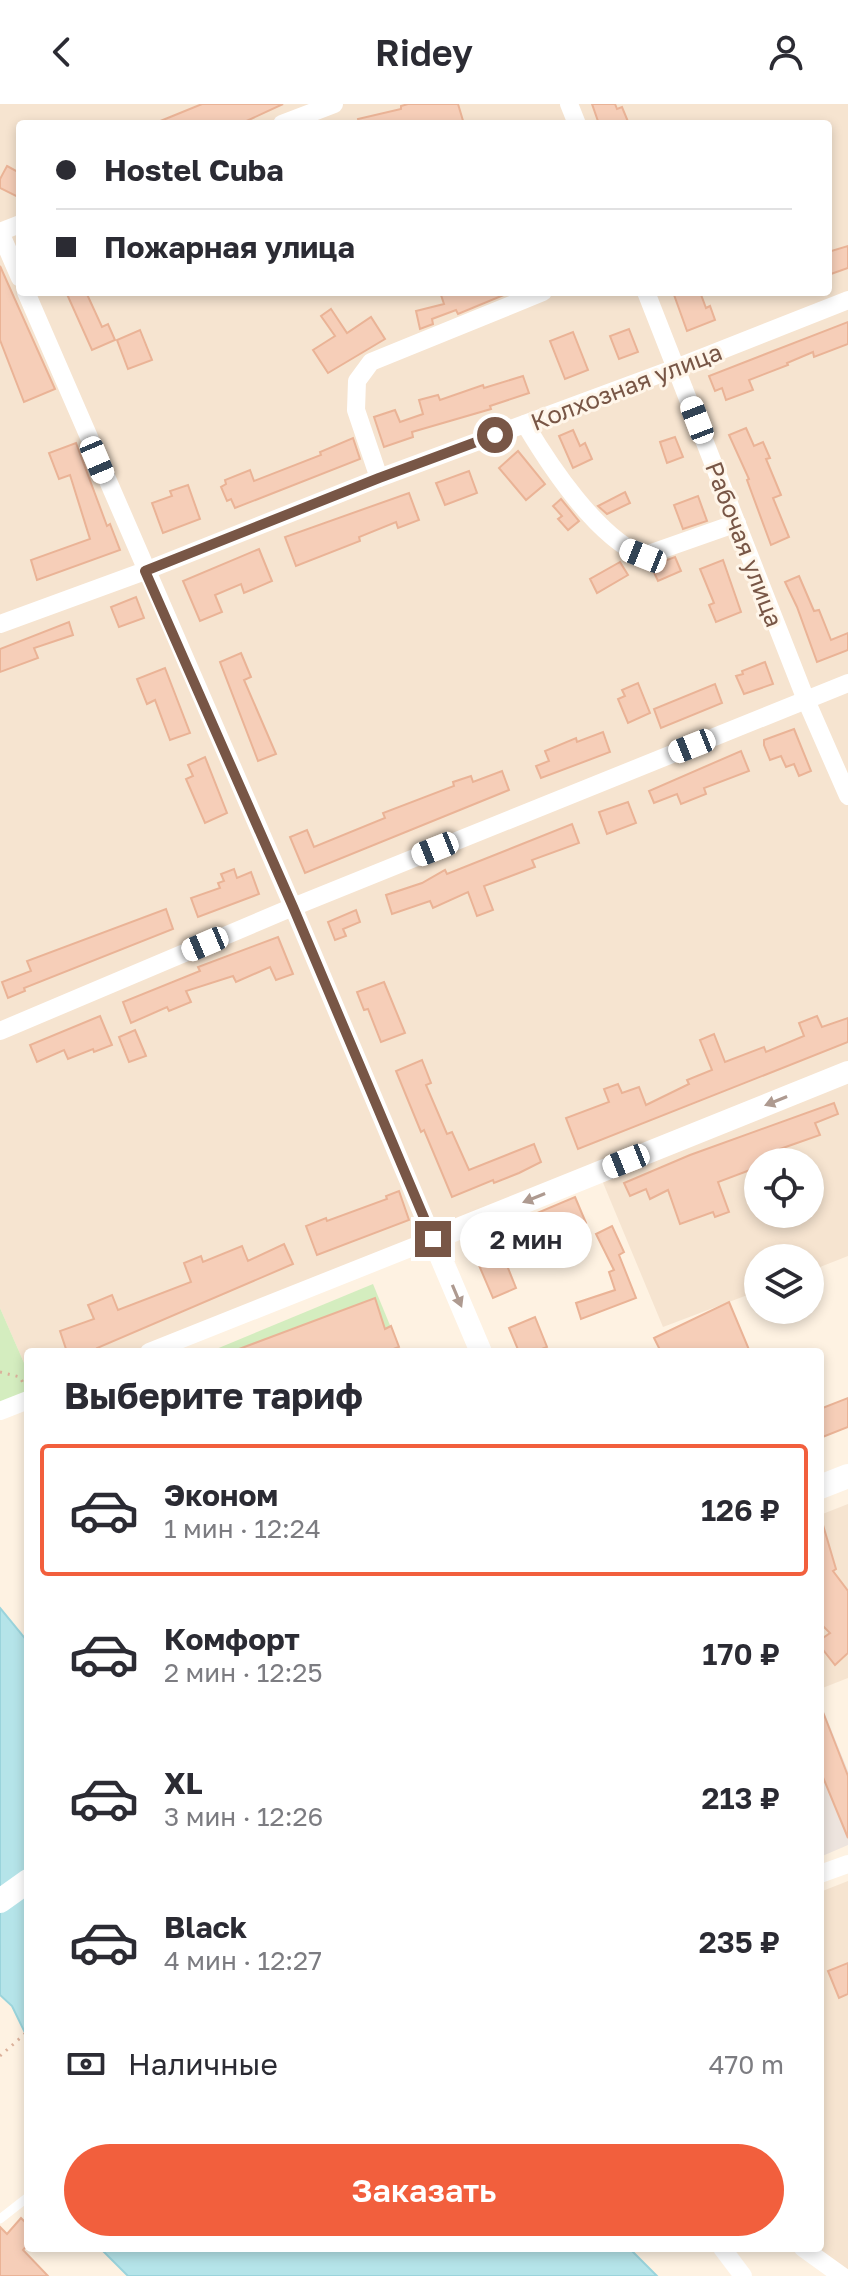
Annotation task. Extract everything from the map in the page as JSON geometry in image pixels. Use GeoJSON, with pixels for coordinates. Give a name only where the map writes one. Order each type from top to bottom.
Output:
{"type":"FeatureCollection","features":[{"type":"Feature","properties":{"kind":"main road"},"geometry":{"type":"LineString","coordinates":[[824,1485],[848,1476]]}},
{"type":"Feature","properties":{"kind":"main road"},"geometry":{"type":"LineString","coordinates":[[0,1901],[24,1884]]}},
{"type":"Feature","properties":{"kind":"street"},"geometry":{"type":"LineString","coordinates":[[292,120],[334,104]]}},
{"type":"Feature","properties":{"kind":"street"},"geometry":{"type":"LineString","coordinates":[[0,232],[16,269]]}},
{"type":"Feature","properties":{"kind":"street"},"geometry":{"type":"LineString","coordinates":[[28,296],[293,907],[479,1348]]}},
{"type":"Feature","properties":{"kind":"street"},"geometry":{"type":"LineString","coordinates":[[379,478],[356,410],[357,381],[371,362],[533,296]]}},
{"type":"Feature","properties":{"kind":"street","name":"Рабочая улица"},"geometry":{"type":"LineString","coordinates":[[648,296],[806,700],[848,796]]}},
{"type":"Feature","properties":{"kind":"street","name":"Колхозная улица"},"geometry":{"type":"LineString","coordinates":[[0,624],[848,300]]}},
{"type":"Feature","properties":{"kind":"street"},"geometry":{"type":"LineString","coordinates":[[525,424],[555,474],[623,548],[643,556],[737,523]]}},
{"type":"Feature","properties":{"kind":"street"},"geometry":{"type":"LineString","coordinates":[[0,1031],[293,907],[848,683]]}},
{"type":"Feature","properties":{"kind":"street"},"geometry":{"type":"LineString","coordinates":[[159,1348],[848,1072]]}},
{"type":"Feature","properties":{"kind":"street"},"geometry":{"type":"LineString","coordinates":[[0,1411],[24,1394]]}},
{"type":"Feature","properties":{"kind":"street"},"geometry":{"type":"LineString","coordinates":[[824,1873],[848,1864]]}},
{"type":"Feature","properties":{"kind":"street"},"geometry":{"type":"LineString","coordinates":[[725,2252],[743,2276]]}},
{"type":"Feature","properties":{"kind":"street"},"geometry":{"type":"LineString","coordinates":[[809,2252],[842,2276]]}},
{"type":"Feature","properties":{"kind":"lane"},"geometry":{"type":"LineString","coordinates":[[0,2219],[24,2200]]}},
{"type":"Feature","properties":{"kind":"path"},"geometry":{"type":"LineString","coordinates":[[0,1372],[20,1377],[24,1388]]}},
{"type":"Feature","properties":{"kind":"path"},"geometry":{"type":"LineString","coordinates":[[0,2056],[24,2035]]}},
{"type":"Feature","properties":{"kind":"shaded area"},"geometry":{"type":"Polygon","coordinates":[[[0,104],[848,104],[848,1256],[824,1265],[824,1244],[744,1244],[744,1296],[663,1327],[599,1173],[159,1348],[24,1348],[24,1363],[0,1308],[0,104]]]}},
{"type":"Feature","properties":{"kind":"shaded area"},"geometry":{"type":"Polygon","coordinates":[[[848,1504],[848,1678],[824,1687],[824,1513],[848,1504]]]}},
{"type":"Feature","properties":{"kind":"shaded area"},"geometry":{"type":"Polygon","coordinates":[[[824,1712],[848,1771],[848,1845],[824,1855],[824,1712]]]}},
{"type":"Feature","properties":{"kind":"shaded area"},"geometry":{"type":"Polygon","coordinates":[[[848,1881],[848,2272],[820,2252],[824,2252],[824,1890],[848,1881]]]}},
{"type":"Feature","properties":{"kind":"green space"},"geometry":{"type":"Polygon","coordinates":[[[373,1284],[399,1348],[219,1348],[373,1284]]]}},
{"type":"Feature","properties":{"kind":"green space"},"geometry":{"type":"Polygon","coordinates":[[[0,1308],[24,1363],[24,1402],[0,1411],[0,1308]]]}},
{"type":"Feature","properties":{"kind":"water"},"geometry":{"type":"Polygon","coordinates":[[[0,1608],[24,1637],[24,2031],[12,2006],[0,1995],[0,1608]]]}},
{"type":"Feature","properties":{"kind":"water"},"geometry":{"type":"Polygon","coordinates":[[[104,2252],[633,2252],[657,2276],[128,2276],[104,2252]]]}},
{"type":"Feature","properties":{"kind":"building"},"geometry":{"type":"Polygon","coordinates":[[[202,104],[283,104],[249,120],[163,120],[202,104]]]}},
{"type":"Feature","properties":{"kind":"building"},"geometry":{"type":"Polygon","coordinates":[[[458,104],[463,120],[358,120],[401,109],[401,106],[458,104]]]}},
{"type":"Feature","properties":{"kind":"building"},"geometry":{"type":"Polygon","coordinates":[[[592,104],[615,104],[617,109],[622,107],[627,120],[598,120],[592,104]]]}},
{"type":"Feature","properties":{"kind":"building"},"geometry":{"type":"Polygon","coordinates":[[[7,166],[16,171],[16,196],[0,188],[0,179],[7,166]]]}},
{"type":"Feature","properties":{"kind":"building"},"geometry":{"type":"Polygon","coordinates":[[[848,246],[848,268],[832,274],[832,251],[848,246]]]}},
{"type":"Feature","properties":{"kind":"building"},"geometry":{"type":"Polygon","coordinates":[[[0,266],[55,389],[24,402],[0,340],[0,266]]]}},
{"type":"Feature","properties":{"kind":"building"},"geometry":{"type":"Polygon","coordinates":[[[68,296],[88,296],[102,327],[108,324],[115,340],[92,350],[68,296]]]}},
{"type":"Feature","properties":{"kind":"building"},"geometry":{"type":"Polygon","coordinates":[[[441,296],[501,296],[458,314],[456,310],[432,319],[433,324],[420,329],[416,311],[444,304],[441,296]]]}},
{"type":"Feature","properties":{"kind":"building"},"geometry":{"type":"Polygon","coordinates":[[[674,296],[702,296],[706,308],[710,306],[715,320],[687,331],[674,296]]]}},
{"type":"Feature","properties":{"kind":"building"},"geometry":{"type":"Polygon","coordinates":[[[331,309],[347,333],[371,317],[385,339],[328,373],[313,350],[335,336],[321,316],[331,309]]]}},
{"type":"Feature","properties":{"kind":"building"},"geometry":{"type":"Polygon","coordinates":[[[848,322],[848,344],[814,357],[813,352],[749,380],[753,390],[726,400],[722,388],[715,391],[709,376],[848,322]]]}},
{"type":"Feature","properties":{"kind":"building"},"geometry":{"type":"Polygon","coordinates":[[[629,329],[638,352],[619,359],[610,336],[629,329]]]}},
{"type":"Feature","properties":{"kind":"building"},"geometry":{"type":"Polygon","coordinates":[[[140,330],[152,360],[128,369],[117,340],[140,330]]]}},
{"type":"Feature","properties":{"kind":"building"},"geometry":{"type":"Polygon","coordinates":[[[573,332],[588,370],[565,379],[550,341],[573,332]]]}},
{"type":"Feature","properties":{"kind":"building"},"geometry":{"type":"Polygon","coordinates":[[[523,376],[529,393],[490,406],[491,409],[412,432],[413,437],[384,447],[374,417],[395,410],[400,422],[423,414],[419,400],[438,395],[440,400],[483,385],[484,388],[523,376]]]}},
{"type":"Feature","properties":{"kind":"building"},"geometry":{"type":"Polygon","coordinates":[[[746,428],[754,446],[763,442],[770,458],[766,459],[781,495],[773,498],[789,537],[771,545],[749,479],[729,435],[746,428]]]}},
{"type":"Feature","properties":{"kind":"building"},"geometry":{"type":"Polygon","coordinates":[[[573,430],[580,446],[585,443],[592,459],[573,468],[559,436],[573,430]]]}},
{"type":"Feature","properties":{"kind":"building"},"geometry":{"type":"Polygon","coordinates":[[[675,437],[683,457],[667,463],[660,442],[675,437]]]}},
{"type":"Feature","properties":{"kind":"building"},"geometry":{"type":"Polygon","coordinates":[[[353,438],[360,459],[235,508],[231,499],[227,501],[221,487],[226,484],[225,480],[250,470],[254,481],[321,455],[320,452],[353,438]]]}},
{"type":"Feature","properties":{"kind":"building"},"geometry":{"type":"Polygon","coordinates":[[[76,443],[107,526],[110,524],[120,550],[37,580],[31,560],[90,539],[70,475],[59,479],[49,453],[76,443]]]}},
{"type":"Feature","properties":{"kind":"building"},"geometry":{"type":"Polygon","coordinates":[[[518,451],[545,484],[526,500],[499,468],[518,451]]]}},
{"type":"Feature","properties":{"kind":"building"},"geometry":{"type":"Polygon","coordinates":[[[469,471],[477,493],[445,505],[436,483],[469,471]]]}},
{"type":"Feature","properties":{"kind":"building"},"geometry":{"type":"Polygon","coordinates":[[[188,485],[200,519],[163,533],[152,503],[172,496],[170,491],[188,485]]]}},
{"type":"Feature","properties":{"kind":"building"},"geometry":{"type":"Polygon","coordinates":[[[625,492],[630,503],[607,514],[598,506],[625,492]]]}},
{"type":"Feature","properties":{"kind":"building"},"geometry":{"type":"Polygon","coordinates":[[[409,493],[419,520],[398,528],[396,522],[359,537],[360,541],[296,566],[285,537],[409,493]]]}},
{"type":"Feature","properties":{"kind":"building"},"geometry":{"type":"Polygon","coordinates":[[[698,496],[707,521],[683,529],[674,505],[698,496]]]}},
{"type":"Feature","properties":{"kind":"building"},"geometry":{"type":"Polygon","coordinates":[[[561,499],[579,521],[568,530],[558,519],[562,516],[553,506],[561,499]]]}},
{"type":"Feature","properties":{"kind":"building"},"geometry":{"type":"Polygon","coordinates":[[[259,549],[272,581],[244,593],[241,584],[215,595],[222,612],[200,621],[183,581],[259,549]]]}},
{"type":"Feature","properties":{"kind":"building"},"geometry":{"type":"Polygon","coordinates":[[[675,557],[681,571],[658,581],[651,566],[675,557]]]}},
{"type":"Feature","properties":{"kind":"building"},"geometry":{"type":"Polygon","coordinates":[[[723,560],[741,612],[716,622],[709,605],[714,603],[700,569],[723,560]]]}},
{"type":"Feature","properties":{"kind":"building"},"geometry":{"type":"Polygon","coordinates":[[[620,562],[628,575],[597,593],[590,579],[620,562]]]}},
{"type":"Feature","properties":{"kind":"building"},"geometry":{"type":"Polygon","coordinates":[[[799,576],[814,611],[819,610],[831,640],[848,633],[848,650],[817,662],[785,582],[799,576]]]}},
{"type":"Feature","properties":{"kind":"building"},"geometry":{"type":"Polygon","coordinates":[[[136,597],[144,618],[119,627],[111,607],[136,597]]]}},
{"type":"Feature","properties":{"kind":"building"},"geometry":{"type":"Polygon","coordinates":[[[69,622],[73,635],[34,648],[38,658],[0,672],[0,649],[69,622]]]}},
{"type":"Feature","properties":{"kind":"building"},"geometry":{"type":"Polygon","coordinates":[[[241,653],[251,677],[244,680],[276,754],[258,761],[220,662],[241,653]]]}},
{"type":"Feature","properties":{"kind":"building"},"geometry":{"type":"Polygon","coordinates":[[[765,662],[773,684],[744,694],[736,676],[765,662]]]}},
{"type":"Feature","properties":{"kind":"building"},"geometry":{"type":"Polygon","coordinates":[[[165,668],[190,733],[170,740],[155,700],[147,704],[137,679],[165,668]]]}},
{"type":"Feature","properties":{"kind":"building"},"geometry":{"type":"Polygon","coordinates":[[[638,683],[650,713],[628,723],[618,699],[625,696],[622,690],[638,683]]]}},
{"type":"Feature","properties":{"kind":"building"},"geometry":{"type":"Polygon","coordinates":[[[715,684],[722,703],[661,728],[654,709],[715,684]]]}},
{"type":"Feature","properties":{"kind":"building"},"geometry":{"type":"Polygon","coordinates":[[[794,729],[811,771],[799,776],[794,764],[786,767],[781,756],[770,760],[764,745],[764,740],[794,729]]]}},
{"type":"Feature","properties":{"kind":"building"},"geometry":{"type":"Polygon","coordinates":[[[603,732],[610,752],[541,778],[536,766],[549,761],[545,751],[576,738],[577,742],[603,732]]]}},
{"type":"Feature","properties":{"kind":"building"},"geometry":{"type":"Polygon","coordinates":[[[741,751],[749,771],[704,788],[706,794],[681,804],[677,794],[654,803],[649,791],[741,751]]]}},
{"type":"Feature","properties":{"kind":"building"},"geometry":{"type":"Polygon","coordinates":[[[205,757],[227,813],[205,823],[186,779],[193,776],[188,765],[205,757]]]}},
{"type":"Feature","properties":{"kind":"building"},"geometry":{"type":"Polygon","coordinates":[[[502,771],[509,790],[305,873],[290,837],[307,830],[314,847],[385,818],[383,813],[454,786],[453,782],[471,776],[473,782],[502,771]]]}},
{"type":"Feature","properties":{"kind":"building"},"geometry":{"type":"Polygon","coordinates":[[[628,802],[636,823],[607,834],[599,812],[628,802]]]}},
{"type":"Feature","properties":{"kind":"building"},"geometry":{"type":"Polygon","coordinates":[[[572,824],[579,843],[532,860],[535,867],[484,886],[493,910],[477,916],[468,892],[433,908],[430,901],[392,914],[386,895],[572,824]]]}},
{"type":"Feature","properties":{"kind":"building"},"geometry":{"type":"Polygon","coordinates":[[[234,869],[237,878],[251,872],[259,894],[198,917],[191,898],[220,888],[218,883],[224,881],[221,874],[234,869]]]}},
{"type":"Feature","properties":{"kind":"building"},"geometry":{"type":"Polygon","coordinates":[[[166,909],[173,929],[24,988],[25,991],[8,998],[2,982],[31,971],[27,961],[166,909]]]}},
{"type":"Feature","properties":{"kind":"building"},"geometry":{"type":"Polygon","coordinates":[[[356,910],[360,922],[343,929],[346,936],[335,940],[328,922],[356,910]]]}},
{"type":"Feature","properties":{"kind":"building"},"geometry":{"type":"Polygon","coordinates":[[[278,937],[293,974],[276,980],[270,967],[236,982],[233,976],[186,991],[191,1002],[169,1011],[167,1007],[131,1023],[123,1002],[200,971],[198,967],[278,937]]]}},
{"type":"Feature","properties":{"kind":"building"},"geometry":{"type":"Polygon","coordinates":[[[384,982],[405,1033],[381,1042],[368,1009],[364,1010],[357,992],[384,982]]]}},
{"type":"Feature","properties":{"kind":"building"},"geometry":{"type":"Polygon","coordinates":[[[100,1016],[112,1045],[68,1059],[64,1050],[37,1062],[30,1045],[100,1016]]]}},
{"type":"Feature","properties":{"kind":"building"},"geometry":{"type":"Polygon","coordinates":[[[817,1016],[822,1027],[848,1018],[848,1042],[578,1149],[566,1118],[609,1102],[604,1089],[618,1084],[622,1093],[639,1087],[646,1105],[689,1084],[687,1080],[712,1070],[700,1040],[714,1034],[725,1062],[764,1047],[766,1052],[804,1036],[799,1023],[817,1016]]]}},
{"type":"Feature","properties":{"kind":"building"},"geometry":{"type":"Polygon","coordinates":[[[135,1030],[146,1056],[129,1062],[119,1037],[135,1030]]]}},
{"type":"Feature","properties":{"kind":"building"},"geometry":{"type":"Polygon","coordinates":[[[422,1060],[431,1083],[426,1085],[447,1134],[452,1132],[469,1170],[534,1144],[541,1162],[452,1197],[396,1071],[422,1060]]]}},
{"type":"Feature","properties":{"kind":"building"},"geometry":{"type":"Polygon","coordinates":[[[834,1103],[838,1114],[815,1123],[820,1135],[783,1148],[744,1148],[744,1172],[718,1182],[729,1212],[715,1217],[713,1212],[680,1224],[668,1190],[650,1199],[646,1189],[630,1196],[624,1183],[690,1155],[834,1103]]]}},
{"type":"Feature","properties":{"kind":"building"},"geometry":{"type":"Polygon","coordinates":[[[399,1191],[409,1220],[317,1255],[306,1226],[387,1199],[386,1196],[399,1191]]]}},
{"type":"Feature","properties":{"kind":"building"},"geometry":{"type":"Polygon","coordinates":[[[575,1197],[586,1223],[504,1258],[516,1288],[493,1298],[469,1242],[575,1197]]]}},
{"type":"Feature","properties":{"kind":"building"},"geometry":{"type":"Polygon","coordinates":[[[612,1226],[624,1252],[619,1255],[636,1298],[581,1319],[576,1303],[615,1290],[609,1272],[614,1270],[596,1234],[612,1226]]]}},
{"type":"Feature","properties":{"kind":"building"},"geometry":{"type":"Polygon","coordinates":[[[284,1244],[293,1264],[97,1348],[66,1348],[60,1331],[94,1319],[88,1305],[112,1295],[118,1310],[191,1282],[184,1263],[201,1256],[203,1262],[242,1246],[248,1261],[284,1244]]]}},
{"type":"Feature","properties":{"kind":"building"},"geometry":{"type":"Polygon","coordinates":[[[375,1298],[385,1329],[391,1326],[399,1347],[396,1348],[242,1348],[375,1298]]]}},
{"type":"Feature","properties":{"kind":"building"},"geometry":{"type":"Polygon","coordinates":[[[729,1302],[748,1348],[659,1348],[654,1338],[729,1302]]]}},
{"type":"Feature","properties":{"kind":"building"},"geometry":{"type":"Polygon","coordinates":[[[535,1317],[547,1347],[517,1348],[509,1328],[535,1317]]]}},
{"type":"Feature","properties":{"kind":"building"},"geometry":{"type":"Polygon","coordinates":[[[848,1398],[848,1427],[824,1436],[824,1407],[848,1398]]]}},
{"type":"Feature","properties":{"kind":"building"},"geometry":{"type":"Polygon","coordinates":[[[824,1528],[836,1569],[833,1571],[848,1591],[848,1653],[835,1665],[824,1651],[824,1637],[830,1633],[824,1627],[824,1528]]]}},
{"type":"Feature","properties":{"kind":"building"},"geometry":{"type":"Polygon","coordinates":[[[824,1715],[848,1776],[848,1838],[824,1780],[824,1715]]]}},
{"type":"Feature","properties":{"kind":"building"},"geometry":{"type":"Polygon","coordinates":[[[848,1963],[848,1994],[839,1998],[828,1971],[848,1963]]]}},
{"type":"Feature","properties":{"kind":"building"},"geometry":{"type":"Polygon","coordinates":[[[21,2218],[24,2221],[23,2250],[48,2276],[0,2276],[0,2227],[7,2234],[21,2218]]]}},
{"type":"Feature","properties":{"kind":"route"},"geometry":{"type":"LineString","coordinates":[[433,1239],[293,907],[145,571],[495,435]]}}]}
